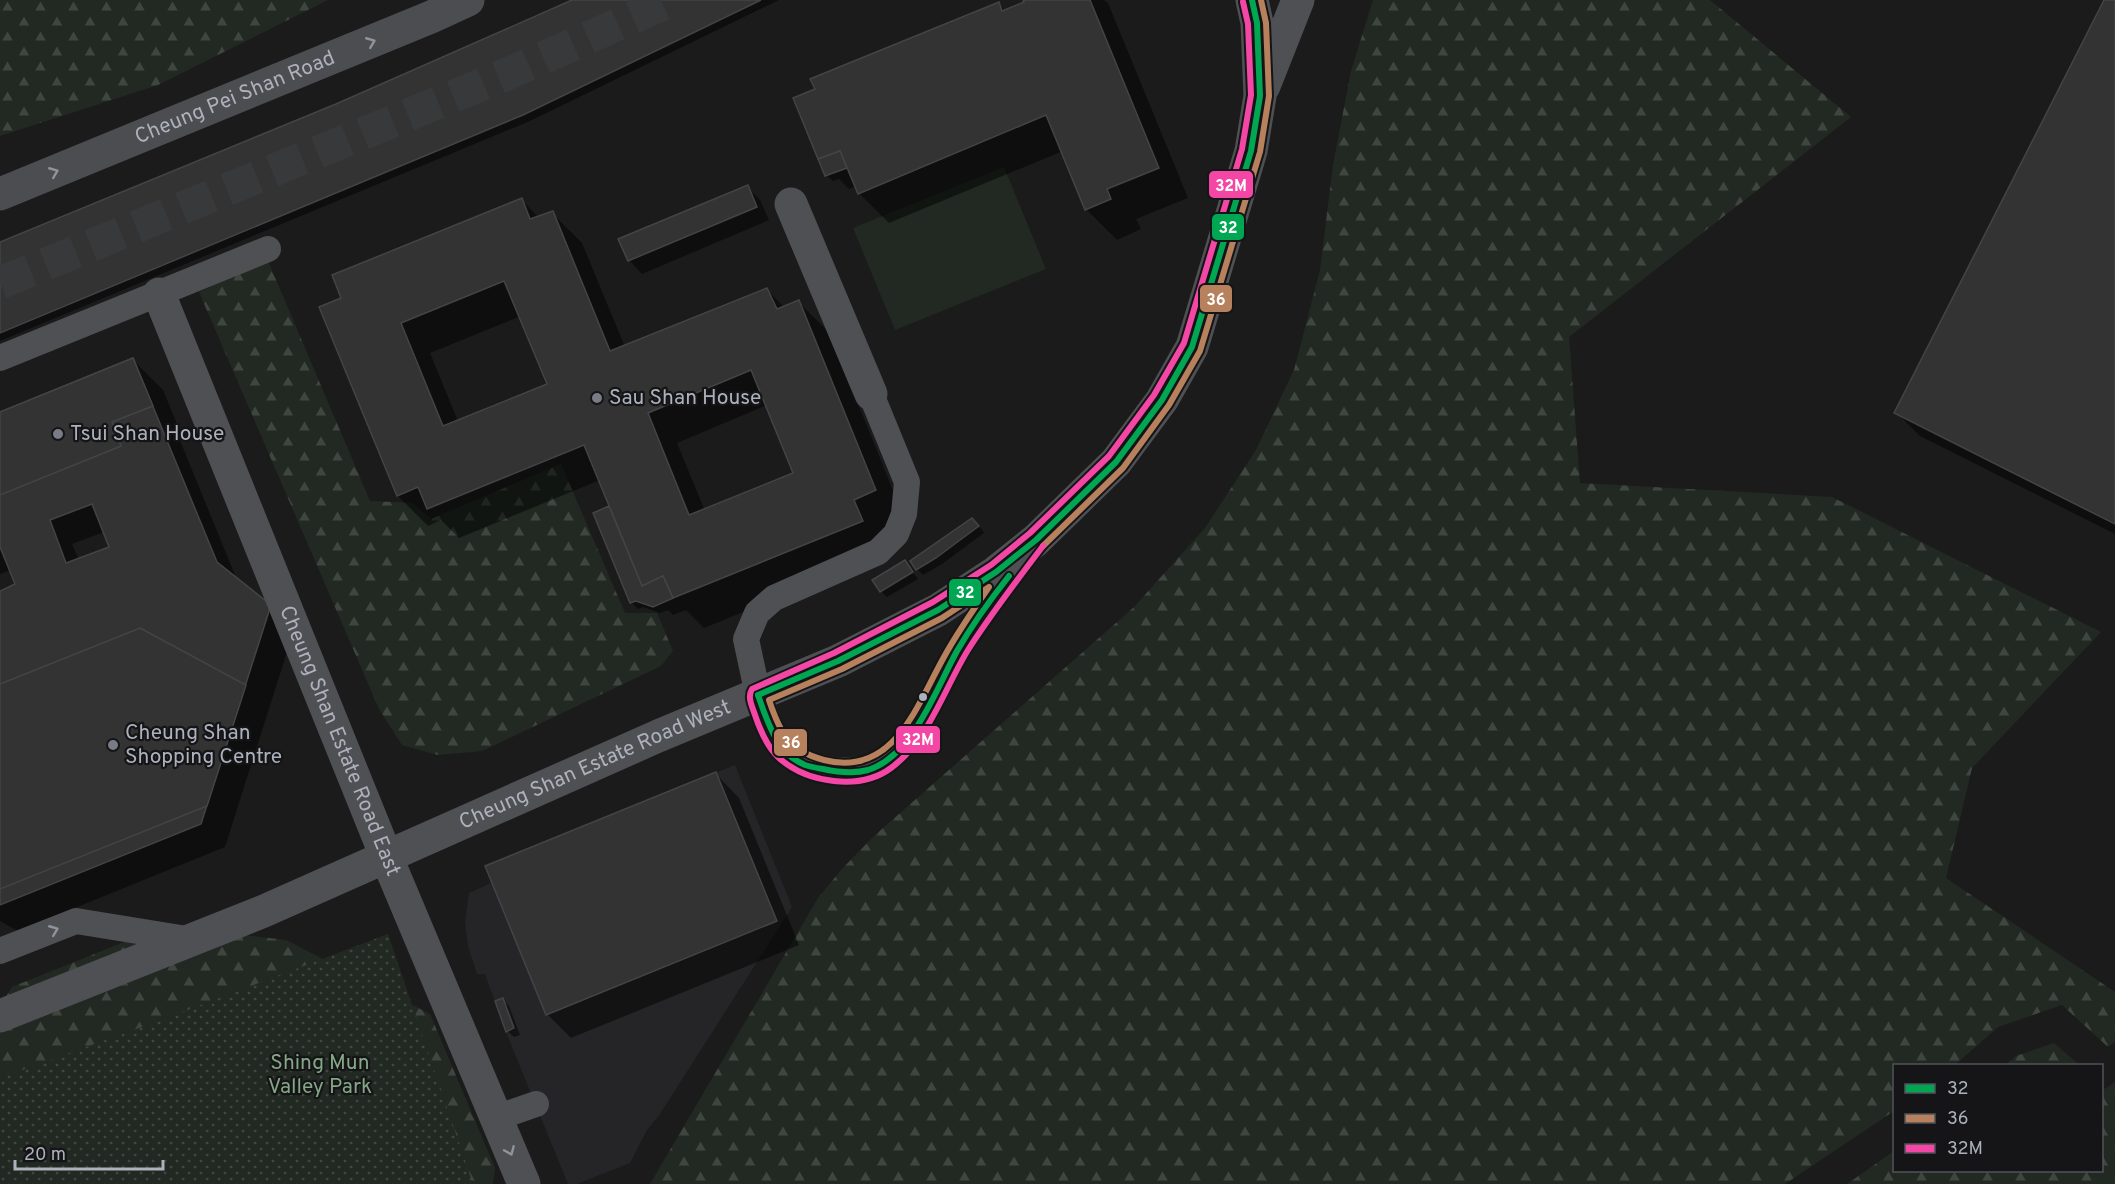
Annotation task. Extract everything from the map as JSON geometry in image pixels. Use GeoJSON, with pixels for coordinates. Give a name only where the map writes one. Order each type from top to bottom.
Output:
{"type":"FeatureCollection","features":[{"type":"Feature","properties":{"kind":"highway","name":"Cheung Pei Shan Road"},"geometry":{"type":"LineString","coordinates":[[0,194],[468,0]]}},
{"type":"Feature","properties":{"kind":"street","name":"Cheung Shan Estate Road West"},"geometry":{"type":"LineString","coordinates":[[0,1016],[193,940],[658,736],[838,661],[938,610],[996,572],[1036,540],[1116,462],[1162,400],[1192,347],[1251,151],[1260,96],[1257,23],[1252,0]]}},
{"type":"Feature","properties":{"kind":"street","name":"Cheung Shan Estate Road West"},"geometry":{"type":"LineString","coordinates":[[1260,96],[1298,0]]}},
{"type":"Feature","properties":{"kind":"street"},"geometry":{"type":"LineString","coordinates":[[791,204],[871,394]]}},
{"type":"Feature","properties":{"kind":"street","name":"Cheung Shan Estate Road East"},"geometry":{"type":"LineString","coordinates":[[159,294],[386,856],[524,1184]]}},
{"type":"Feature","properties":{"kind":"lane"},"geometry":{"type":"LineString","coordinates":[[0,358],[267,249]]}},
{"type":"Feature","properties":{"kind":"lane"},"geometry":{"type":"LineString","coordinates":[[871,394],[907,482],[904,514],[896,534],[878,552],[774,598],[757,613],[746,639],[758,695],[774,736],[786,751],[805,764],[834,771],[871,769],[894,754],[919,723],[958,650],[980,615],[1036,540]]}},
{"type":"Feature","properties":{"kind":"lane"},"geometry":{"type":"LineString","coordinates":[[0,951],[76,921],[193,940]]}},
{"type":"Feature","properties":{"kind":"lane"},"geometry":{"type":"LineString","coordinates":[[496,1118],[536,1104]]}},
{"type":"Feature","properties":{"kind":"shaded area"},"geometry":{"type":"Polygon","coordinates":[[[735,765],[792,907],[660,1114],[647,1130],[630,1163],[577,1184],[568,1184],[485,974],[477,974],[468,946],[465,922],[469,893],[491,883],[485,866],[735,765]]]}},
{"type":"Feature","properties":{"kind":"green space"},"geometry":{"type":"Polygon","coordinates":[[[0,0],[328,0],[158,85],[0,136],[0,0]]]}},
{"type":"Feature","properties":{"kind":"green space"},"geometry":{"type":"Polygon","coordinates":[[[1373,0],[1710,0],[1851,117],[1569,337],[1580,483],[1832,497],[2101,632],[1972,768],[1946,878],[2115,992],[2115,1042],[2108,1047],[2062,1005],[1998,1027],[1956,1064],[1893,1064],[1893,1112],[1785,1184],[650,1184],[818,898],[841,870],[874,836],[1134,607],[1205,528],[1256,450],[1294,370],[1320,270],[1333,165],[1351,71],[1373,0]]]}},
{"type":"Feature","properties":{"kind":"green space"},"geometry":{"type":"Polygon","coordinates":[[[1004,167],[1046,269],[895,330],[853,228],[1004,167]]]}},
{"type":"Feature","properties":{"kind":"green space"},"geometry":{"type":"Polygon","coordinates":[[[268,261],[370,501],[412,503],[431,519],[561,464],[625,613],[657,613],[673,651],[661,666],[482,751],[438,755],[402,745],[379,709],[199,292],[268,261]]]}},
{"type":"Feature","properties":{"kind":"green space","name":"Shing Mun Valley Park"},"geometry":{"type":"Polygon","coordinates":[[[164,926],[286,940],[430,1014],[495,1168],[493,1184],[0,1184],[0,1006],[12,987],[164,926]]]}},
{"type":"Feature","properties":{"kind":"green space","name":"Shing Mun Valley Park"},"geometry":{"type":"Polygon","coordinates":[[[388,934],[473,1184],[0,1184],[0,1078],[388,934]]]}},
{"type":"Feature","properties":{"kind":"green space"},"geometry":{"type":"Polygon","coordinates":[[[2054,1043],[2078,1064],[2006,1064],[2016,1056],[2054,1043]]]}},
{"type":"Feature","properties":{"kind":"green space"},"geometry":{"type":"Polygon","coordinates":[[[2115,1082],[2115,1184],[1847,1184],[1893,1152],[1893,1172],[2103,1172],[2103,1087],[2105,1089],[2115,1082]]]}},
{"type":"Feature","properties":{"kind":"building"},"geometry":{"type":"Polygon","coordinates":[[[572,0],[761,0],[523,115],[0,333],[0,242],[336,104],[572,0]]]}},
{"type":"Feature","properties":{"kind":"building"},"geometry":{"type":"Polygon","coordinates":[[[1023,0],[1090,0],[1159,168],[1107,189],[1111,199],[1085,210],[1046,115],[858,194],[840,151],[818,159],[793,98],[815,89],[810,79],[999,2],[1002,11],[1024,2],[1023,0]]]}},
{"type":"Feature","properties":{"kind":"building"},"geometry":{"type":"Polygon","coordinates":[[[2104,0],[2115,0],[2115,524],[1894,413],[2104,0]]]}},
{"type":"Feature","properties":{"kind":"building"},"geometry":{"type":"Polygon","coordinates":[[[840,151],[847,168],[825,176],[818,159],[840,151]]]}},
{"type":"Feature","properties":{"kind":"building"},"geometry":{"type":"Polygon","coordinates":[[[748,185],[757,207],[628,261],[618,239],[748,185]]]}},
{"type":"Feature","properties":{"kind":"building","name":"Sau Shan House"},"geometry":{"type":"Polygon","coordinates":[[[522,198],[530,219],[553,211],[610,351],[767,288],[777,309],[799,300],[876,490],[854,500],[863,521],[673,598],[663,576],[642,586],[584,445],[427,509],[418,487],[397,496],[319,307],[341,298],[332,275],[522,198]],[[504,281],[401,323],[443,426],[547,384],[504,281]],[[751,370],[648,413],[689,515],[793,473],[751,370]]]}},
{"type":"Feature","properties":{"kind":"building"},"geometry":{"type":"Polygon","coordinates":[[[133,358],[217,562],[271,605],[201,824],[0,905],[0,591],[15,584],[0,547],[0,412],[133,358]],[[92,504],[50,520],[66,563],[109,547],[92,504]]]}},
{"type":"Feature","properties":{"kind":"building","name":"Tsui Shan House"},"geometry":{"type":"Polygon","coordinates":[[[133,358],[153,406],[112,422],[121,446],[0,495],[0,412],[133,358]]]}},
{"type":"Feature","properties":{"kind":"building"},"geometry":{"type":"Polygon","coordinates":[[[609,506],[642,586],[663,576],[673,598],[653,607],[636,601],[630,603],[593,513],[609,506]]]}},
{"type":"Feature","properties":{"kind":"building"},"geometry":{"type":"Polygon","coordinates":[[[972,518],[979,526],[916,570],[910,561],[972,518]]]}},
{"type":"Feature","properties":{"kind":"building"},"geometry":{"type":"Polygon","coordinates":[[[905,560],[913,572],[880,592],[872,580],[905,560]]]}},
{"type":"Feature","properties":{"kind":"building","name":"Cheung Shan Shopping Centre"},"geometry":{"type":"Polygon","coordinates":[[[140,628],[246,685],[207,806],[0,889],[0,684],[140,628]]]}},
{"type":"Feature","properties":{"kind":"building"},"geometry":{"type":"Polygon","coordinates":[[[716,772],[777,921],[546,1015],[485,866],[716,772]]]}},
{"type":"Feature","properties":{"kind":"building"},"geometry":{"type":"Polygon","coordinates":[[[503,998],[514,1028],[506,1032],[495,1001],[503,998]]]}},
{"type":"Feature","properties":{"kind":"tunnel"},"geometry":{"type":"LineString","coordinates":[[0,283],[505,75],[672,0]]}},
{"type":"Feature","properties":{"kind":"transit line","name":"32"},"geometry":{"type":"LineString","coordinates":[[758,695],[838,661],[938,610],[996,572],[1036,540],[1116,462],[1162,400],[1192,347],[1251,151],[1260,96],[1257,23],[1252,0]]}},
{"type":"Feature","properties":{"kind":"transit line","name":"36"},"geometry":{"type":"LineString","coordinates":[[1043,546],[1123,468],[1169,405],[1200,351],[1260,152],[1269,96],[1266,23],[1261,0]]}},
{"type":"Feature","properties":{"kind":"transit line","name":"32M"},"geometry":{"type":"LineString","coordinates":[[1043,546],[968,650],[926,729],[916,743],[891,768],[864,780],[834,781],[791,767],[771,749],[751,705],[752,689],[834,653],[933,602],[991,565],[1030,533],[1109,456],[1154,395],[1184,343],[1242,149],[1251,95],[1248,24],[1243,2]]}},
{"type":"Feature","properties":{"kind":"transit line","name":"32"},"geometry":{"type":"LineString","coordinates":[[758,695],[774,736],[795,760],[807,766],[834,771],[868,770],[884,762],[898,751],[910,736],[921,720],[963,641],[1009,576]]}},
{"type":"Feature","properties":{"kind":"transit line","name":"36"},"geometry":{"type":"LineString","coordinates":[[989,587],[954,639],[913,715],[886,748],[868,758],[848,763],[824,760],[794,746],[782,731],[769,700],[842,669],[942,618],[989,587]]}},
{"type":"Feature","properties":{"kind":"place","name":"Sau Shan House"},"geometry":{"type":"Point","coordinates":[597,398]}},
{"type":"Feature","properties":{"kind":"place","name":"Tsui Shan House"},"geometry":{"type":"Point","coordinates":[58,434]}},
{"type":"Feature","properties":{"kind":"place","name":"Cheung Shan Shopping Centre"},"geometry":{"type":"Point","coordinates":[113,745]}}]}
